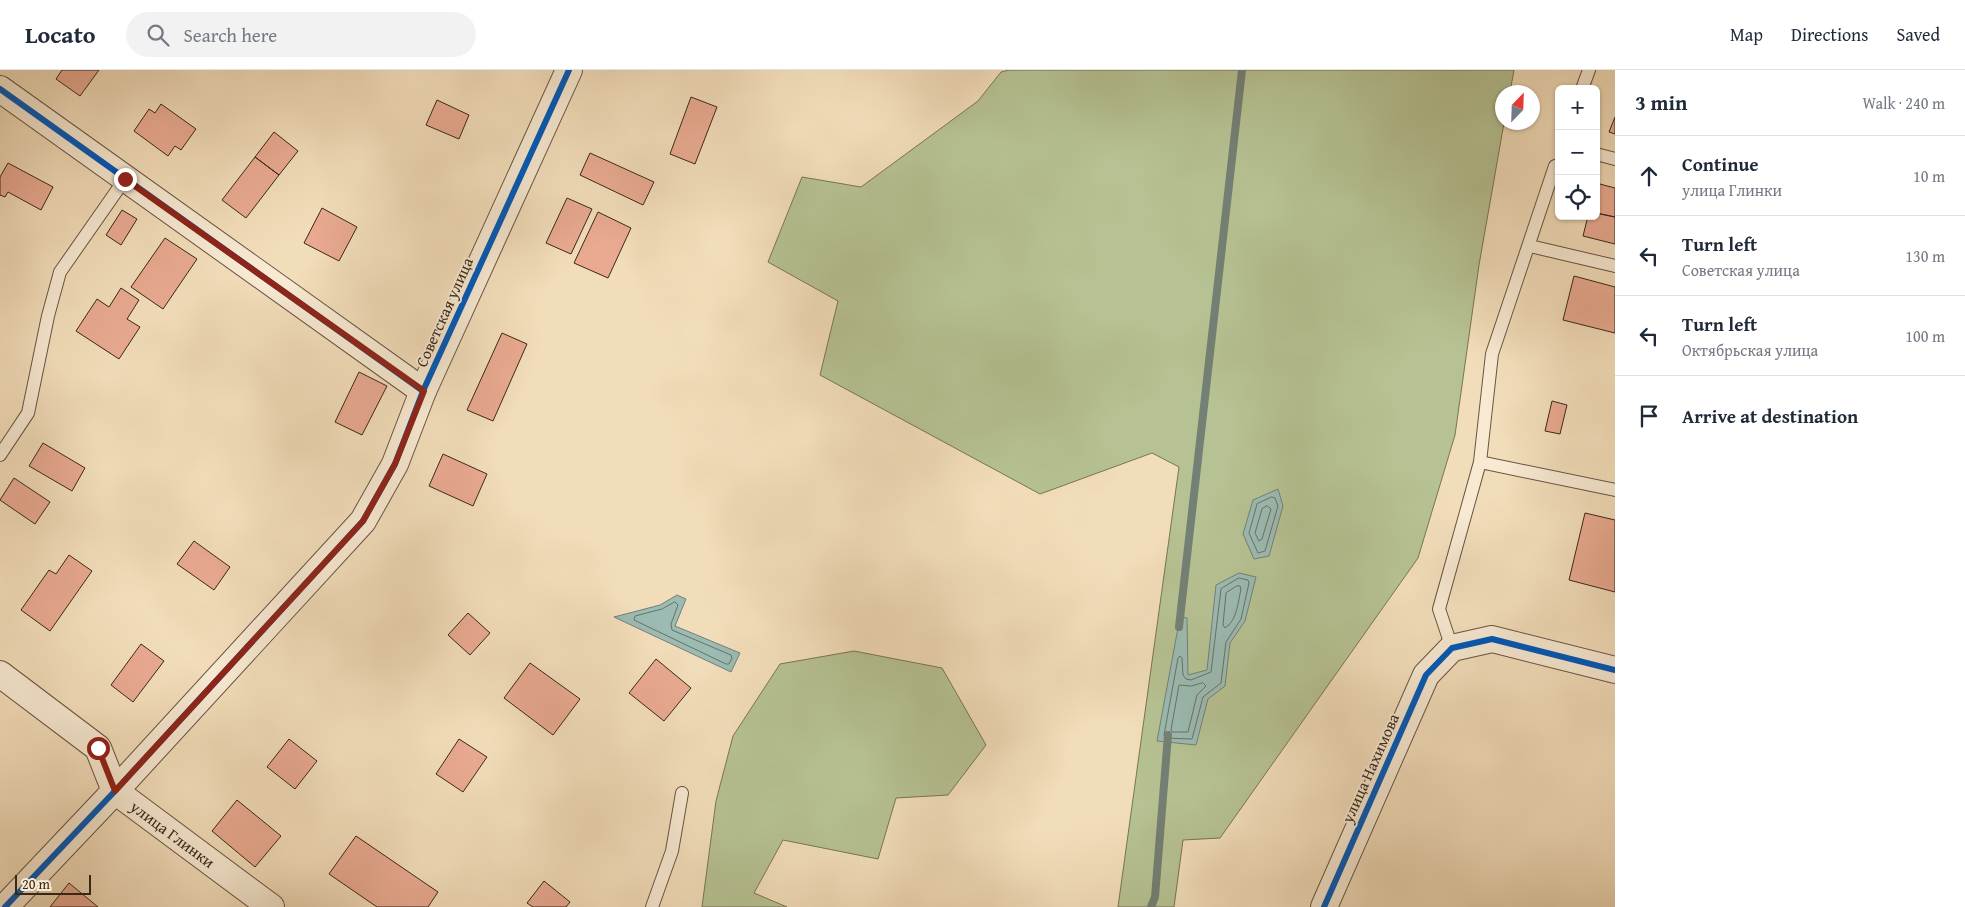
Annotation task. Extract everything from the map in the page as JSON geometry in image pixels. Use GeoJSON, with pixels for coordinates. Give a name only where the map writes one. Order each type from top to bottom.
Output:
{"type":"FeatureCollection","features":[{"type":"Feature","properties":{"kind":"street","name":"Советская улица"},"geometry":{"type":"LineString","coordinates":[[4,907],[115,791],[363,521],[395,464],[424,391],[569,70]]}},
{"type":"Feature","properties":{"kind":"street"},"geometry":{"type":"LineString","coordinates":[[0,89],[424,391]]}},
{"type":"Feature","properties":{"kind":"street"},"geometry":{"type":"LineString","coordinates":[[1452,648],[1492,639],[1615,670]]}},
{"type":"Feature","properties":{"kind":"street","name":"улица Нахимова"},"geometry":{"type":"LineString","coordinates":[[1324,907],[1426,675],[1452,648]]}},
{"type":"Feature","properties":{"kind":"street","name":"улица Глинки"},"geometry":{"type":"LineString","coordinates":[[0,674],[98,748],[115,791],[271,907]]}},
{"type":"Feature","properties":{"kind":"lane"},"geometry":{"type":"LineString","coordinates":[[1583,85],[1589,70]]}},
{"type":"Feature","properties":{"kind":"lane"},"geometry":{"type":"LineString","coordinates":[[1600,155],[1615,159]]}},
{"type":"Feature","properties":{"kind":"lane"},"geometry":{"type":"LineString","coordinates":[[1452,648],[1439,608],[1480,462],[1492,354],[1555,171]]}},
{"type":"Feature","properties":{"kind":"lane"},"geometry":{"type":"LineString","coordinates":[[0,454],[28,413],[48,316],[60,272],[125,179]]}},
{"type":"Feature","properties":{"kind":"lane"},"geometry":{"type":"LineString","coordinates":[[1530,246],[1615,266]]}},
{"type":"Feature","properties":{"kind":"lane"},"geometry":{"type":"LineString","coordinates":[[1480,462],[1615,490]]}},
{"type":"Feature","properties":{"kind":"lane"},"geometry":{"type":"LineString","coordinates":[[652,907],[672,851],[682,792]]}},
{"type":"Feature","properties":{"kind":"green space"},"geometry":{"type":"Polygon","coordinates":[[[1009,70],[1514,70],[1511,85],[1495,85],[1495,130],[1503,130],[1479,265],[1455,435],[1418,558],[1220,838],[1183,840],[1174,907],[1118,907],[1179,467],[1152,453],[1040,494],[820,375],[838,301],[768,262],[802,177],[861,187],[978,101],[1001,72],[1009,70]]]}},
{"type":"Feature","properties":{"kind":"green space"},"geometry":{"type":"Polygon","coordinates":[[[854,651],[942,668],[986,745],[948,795],[896,798],[878,859],[783,840],[754,893],[787,907],[702,907],[716,801],[733,736],[780,664],[854,651]]]}},
{"type":"Feature","properties":{"kind":"water"},"geometry":{"type":"Polygon","coordinates":[[[1278,489],[1283,506],[1269,556],[1254,559],[1243,534],[1253,500],[1278,489]]]}},
{"type":"Feature","properties":{"kind":"water"},"geometry":{"type":"Polygon","coordinates":[[[1239,573],[1256,577],[1245,621],[1230,643],[1225,686],[1208,699],[1196,745],[1157,741],[1180,617],[1187,618],[1188,675],[1207,670],[1216,585],[1239,573]]]}},
{"type":"Feature","properties":{"kind":"water"},"geometry":{"type":"Polygon","coordinates":[[[677,595],[686,599],[675,626],[740,653],[731,672],[614,617],[660,605],[677,595]]]}},
{"type":"Feature","properties":{"kind":"building"},"geometry":{"type":"Polygon","coordinates":[[[62,70],[99,70],[80,96],[56,79],[62,70]]]}},
{"type":"Feature","properties":{"kind":"building"},"geometry":{"type":"Polygon","coordinates":[[[691,97],[717,107],[695,164],[670,154],[691,97]]]}},
{"type":"Feature","properties":{"kind":"building"},"geometry":{"type":"Polygon","coordinates":[[[437,100],[469,115],[459,139],[426,125],[437,100]]]}},
{"type":"Feature","properties":{"kind":"building"},"geometry":{"type":"Polygon","coordinates":[[[161,104],[196,129],[181,150],[175,146],[168,156],[134,131],[149,109],[155,113],[161,104]]]}},
{"type":"Feature","properties":{"kind":"building"},"geometry":{"type":"Polygon","coordinates":[[[1615,117],[1615,134],[1609,132],[1615,117]]]}},
{"type":"Feature","properties":{"kind":"building"},"geometry":{"type":"Polygon","coordinates":[[[274,132],[298,151],[279,175],[255,157],[274,132]]]}},
{"type":"Feature","properties":{"kind":"building"},"geometry":{"type":"Polygon","coordinates":[[[590,153],[654,182],[643,205],[580,175],[590,153]]]}},
{"type":"Feature","properties":{"kind":"building"},"geometry":{"type":"Polygon","coordinates":[[[255,157],[279,175],[246,218],[222,200],[255,157]]]}},
{"type":"Feature","properties":{"kind":"building"},"geometry":{"type":"Polygon","coordinates":[[[8,163],[53,187],[41,210],[8,192],[5,197],[0,195],[0,177],[8,163]]]}},
{"type":"Feature","properties":{"kind":"building"},"geometry":{"type":"Polygon","coordinates":[[[1600,184],[1615,188],[1615,217],[1600,214],[1600,184]]]}},
{"type":"Feature","properties":{"kind":"building"},"geometry":{"type":"Polygon","coordinates":[[[567,198],[592,209],[571,254],[546,243],[567,198]]]}},
{"type":"Feature","properties":{"kind":"building"},"geometry":{"type":"Polygon","coordinates":[[[322,208],[357,227],[339,261],[304,243],[322,208]]]}},
{"type":"Feature","properties":{"kind":"building"},"geometry":{"type":"Polygon","coordinates":[[[122,210],[137,219],[121,245],[106,235],[122,210]]]}},
{"type":"Feature","properties":{"kind":"building"},"geometry":{"type":"Polygon","coordinates":[[[598,212],[631,228],[608,278],[574,263],[598,212]]]}},
{"type":"Feature","properties":{"kind":"building"},"geometry":{"type":"Polygon","coordinates":[[[1600,214],[1615,217],[1615,244],[1583,236],[1587,220],[1600,220],[1600,214]]]}},
{"type":"Feature","properties":{"kind":"building"},"geometry":{"type":"Polygon","coordinates":[[[165,238],[197,259],[163,309],[131,287],[165,238]]]}},
{"type":"Feature","properties":{"kind":"building"},"geometry":{"type":"Polygon","coordinates":[[[1574,276],[1615,287],[1615,333],[1563,320],[1574,276]]]}},
{"type":"Feature","properties":{"kind":"building"},"geometry":{"type":"Polygon","coordinates":[[[121,288],[139,300],[127,319],[140,327],[119,359],[76,331],[97,299],[109,307],[121,288]]]}},
{"type":"Feature","properties":{"kind":"building"},"geometry":{"type":"Polygon","coordinates":[[[502,333],[527,344],[493,421],[467,410],[502,333]]]}},
{"type":"Feature","properties":{"kind":"building"},"geometry":{"type":"Polygon","coordinates":[[[359,372],[387,386],[362,435],[335,422],[359,372]]]}},
{"type":"Feature","properties":{"kind":"building"},"geometry":{"type":"Polygon","coordinates":[[[1552,401],[1567,405],[1560,434],[1545,431],[1552,401]]]}},
{"type":"Feature","properties":{"kind":"building"},"geometry":{"type":"Polygon","coordinates":[[[43,443],[85,468],[72,491],[29,466],[43,443]]]}},
{"type":"Feature","properties":{"kind":"building"},"geometry":{"type":"Polygon","coordinates":[[[443,454],[487,474],[473,506],[429,486],[443,454]]]}},
{"type":"Feature","properties":{"kind":"building"},"geometry":{"type":"Polygon","coordinates":[[[14,478],[50,502],[35,524],[0,500],[14,478]]]}},
{"type":"Feature","properties":{"kind":"building"},"geometry":{"type":"Polygon","coordinates":[[[1585,513],[1615,520],[1615,592],[1569,580],[1585,513]]]}},
{"type":"Feature","properties":{"kind":"building"},"geometry":{"type":"Polygon","coordinates":[[[194,541],[230,567],[214,590],[177,564],[194,541]]]}},
{"type":"Feature","properties":{"kind":"building"},"geometry":{"type":"Polygon","coordinates":[[[69,555],[92,571],[50,631],[21,610],[49,570],[56,574],[69,555]]]}},
{"type":"Feature","properties":{"kind":"building"},"geometry":{"type":"Polygon","coordinates":[[[468,613],[490,633],[470,655],[448,635],[468,613]]]}},
{"type":"Feature","properties":{"kind":"building"},"geometry":{"type":"Polygon","coordinates":[[[141,644],[164,661],[133,702],[111,685],[141,644]]]}},
{"type":"Feature","properties":{"kind":"building"},"geometry":{"type":"Polygon","coordinates":[[[656,659],[691,688],[664,721],[629,693],[656,659]]]}},
{"type":"Feature","properties":{"kind":"building"},"geometry":{"type":"Polygon","coordinates":[[[530,663],[580,699],[553,735],[504,698],[530,663]]]}},
{"type":"Feature","properties":{"kind":"building"},"geometry":{"type":"Polygon","coordinates":[[[289,739],[317,761],[295,789],[267,767],[289,739]]]}},
{"type":"Feature","properties":{"kind":"building"},"geometry":{"type":"Polygon","coordinates":[[[459,739],[487,757],[463,792],[436,774],[459,739]]]}},
{"type":"Feature","properties":{"kind":"building"},"geometry":{"type":"Polygon","coordinates":[[[237,800],[281,836],[255,867],[212,831],[237,800]]]}},
{"type":"Feature","properties":{"kind":"building"},"geometry":{"type":"Polygon","coordinates":[[[356,836],[438,892],[428,907],[377,907],[329,874],[356,836]]]}},
{"type":"Feature","properties":{"kind":"building"},"geometry":{"type":"Polygon","coordinates":[[[544,881],[570,902],[566,907],[533,907],[527,903],[544,881]]]}},
{"type":"Feature","properties":{"kind":"building"},"geometry":{"type":"Polygon","coordinates":[[[69,883],[98,907],[50,907],[69,883]]]}},
{"type":"Feature","properties":{"kind":"waterway"},"geometry":{"type":"LineString","coordinates":[[1179,627],[1242,70]]}},
{"type":"Feature","properties":{"kind":"waterway"},"geometry":{"type":"LineString","coordinates":[[1151,907],[1155,897],[1168,735]]}},
{"type":"Feature","properties":{"kind":"cycle path"},"geometry":{"type":"LineString","coordinates":[[5,907],[115,791],[363,521],[395,464],[423,391],[569,70]]}},
{"type":"Feature","properties":{"kind":"cycle path"},"geometry":{"type":"LineString","coordinates":[[0,89],[423,391]]}},
{"type":"Feature","properties":{"kind":"cycle path"},"geometry":{"type":"LineString","coordinates":[[1324,907],[1426,675],[1452,648],[1492,639],[1615,670]]}},
{"type":"Feature","properties":{"kind":"route"},"geometry":{"type":"LineString","coordinates":[[98,748],[115,791],[363,521],[395,464],[424,391],[125,179]]}}]}
